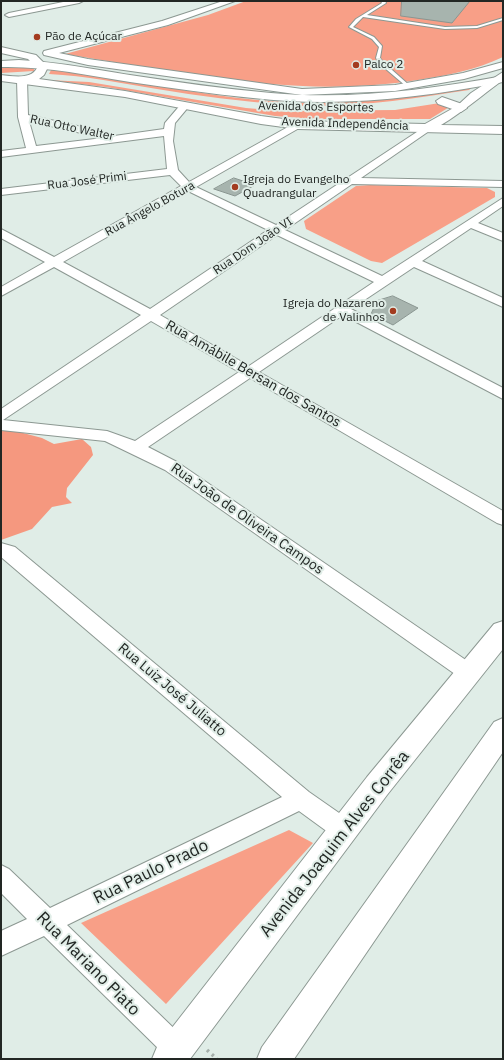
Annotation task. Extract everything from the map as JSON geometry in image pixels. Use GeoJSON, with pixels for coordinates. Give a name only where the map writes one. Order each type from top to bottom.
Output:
{"type":"FeatureCollection","features":[{"type":"Feature","properties":{"kind":"main road","name":"Avenida dos Esportes"},"geometry":{"type":"LineString","coordinates":[[1,64],[37,61],[115,77],[271,96],[323,99],[388,96],[502,80]]}},
{"type":"Feature","properties":{"kind":"main road","name":"Avenida dos Esportes"},"geometry":{"type":"LineString","coordinates":[[1,78],[74,79],[217,102],[278,109],[351,110],[442,101],[503,92]]}},
{"type":"Feature","properties":{"kind":"main road"},"geometry":{"type":"LineString","coordinates":[[442,101],[462,108]]}},
{"type":"Feature","properties":{"kind":"main road","name":"Avenida Joaquim Alves Corrêa"},"geometry":{"type":"LineString","coordinates":[[173,1054],[377,786],[503,631]]}},
{"type":"Feature","properties":{"kind":"main road"},"geometry":{"type":"LineString","coordinates":[[274,1059],[503,730]]}},
{"type":"Feature","properties":{"kind":"street"},"geometry":{"type":"LineString","coordinates":[[9,15],[79,1]]}},
{"type":"Feature","properties":{"kind":"street"},"geometry":{"type":"LineString","coordinates":[[37,61],[47,53],[165,23],[231,1]]}},
{"type":"Feature","properties":{"kind":"street"},"geometry":{"type":"LineString","coordinates":[[2,51],[37,61],[43,67],[42,70],[28,79],[23,117],[32,150]]}},
{"type":"Feature","properties":{"kind":"street"},"geometry":{"type":"LineString","coordinates":[[47,53],[96,63],[294,91],[351,91],[407,86],[458,78],[503,65]]}},
{"type":"Feature","properties":{"kind":"street","name":"Avenida Independência"},"geometry":{"type":"LineString","coordinates":[[28,79],[185,105],[261,120],[298,124],[503,130]]}},
{"type":"Feature","properties":{"kind":"street","name":"Rua Dom João VI"},"geometry":{"type":"LineString","coordinates":[[1,416],[429,127],[462,108],[475,95],[502,80]]}},
{"type":"Feature","properties":{"kind":"street"},"geometry":{"type":"LineString","coordinates":[[185,105],[170,123],[168,132],[169,150],[173,171],[188,187],[278,229],[384,282]]}},
{"type":"Feature","properties":{"kind":"street","name":"Rua Otto Walter"},"geometry":{"type":"LineString","coordinates":[[23,117],[122,138]]}},
{"type":"Feature","properties":{"kind":"street","name":"Rua Ângelo Botura"},"geometry":{"type":"LineString","coordinates":[[1,292],[298,124]]}},
{"type":"Feature","properties":{"kind":"street"},"geometry":{"type":"LineString","coordinates":[[1,154],[168,132]]}},
{"type":"Feature","properties":{"kind":"street","name":"Rua José Primi"},"geometry":{"type":"LineString","coordinates":[[1,192],[173,171]]}},
{"type":"Feature","properties":{"kind":"street"},"geometry":{"type":"LineString","coordinates":[[351,180],[503,184]]}},
{"type":"Feature","properties":{"kind":"street"},"geometry":{"type":"LineString","coordinates":[[136,448],[341,309],[471,224],[503,201]]}},
{"type":"Feature","properties":{"kind":"street"},"geometry":{"type":"LineString","coordinates":[[471,224],[503,237]]}},
{"type":"Feature","properties":{"kind":"street","name":"Rua Amábile Bersan dos Santos"},"geometry":{"type":"LineString","coordinates":[[1,233],[151,315],[503,519]]}},
{"type":"Feature","properties":{"kind":"street"},"geometry":{"type":"LineString","coordinates":[[414,262],[503,303]]}},
{"type":"Feature","properties":{"kind":"street"},"geometry":{"type":"LineString","coordinates":[[341,309],[503,394]]}},
{"type":"Feature","properties":{"kind":"street","name":"Rua João de Oliveira Campos"},"geometry":{"type":"LineString","coordinates":[[1,425],[107,436],[136,448],[171,466],[469,673]]}},
{"type":"Feature","properties":{"kind":"street","name":"Rua Luiz José Juliatto"},"geometry":{"type":"LineString","coordinates":[[1,550],[9,552],[301,799],[344,830]]}},
{"type":"Feature","properties":{"kind":"street","name":"Rua Paulo Prado"},"geometry":{"type":"LineString","coordinates":[[1,944],[301,799]]}},
{"type":"Feature","properties":{"kind":"street","name":"Rua Mariano Piato"},"geometry":{"type":"LineString","coordinates":[[1,877],[173,1054]]}},
{"type":"Feature","properties":{"kind":"lane"},"geometry":{"type":"LineString","coordinates":[[383,1],[384,3],[354,23],[351,27],[365,33],[377,42],[381,47],[378,58],[381,63],[407,86]]}},
{"type":"Feature","properties":{"kind":"lane"},"geometry":{"type":"LineString","coordinates":[[365,16],[445,28],[477,27],[503,19]]}},
{"type":"Feature","properties":{"kind":"shaded area"},"geometry":{"type":"Polygon","coordinates":[[[246,1],[503,1],[503,57],[472,69],[418,80],[374,85],[330,87],[285,85],[197,76],[65,54],[208,15],[246,1]]]}},
{"type":"Feature","properties":{"kind":"shaded area"},"geometry":{"type":"Polygon","coordinates":[[[53,66],[220,96],[287,102],[320,103],[359,101],[397,97],[474,85],[469,90],[376,103],[330,106],[283,105],[173,92],[90,78],[49,74],[53,66]]]}},
{"type":"Feature","properties":{"kind":"shaded area"},"geometry":{"type":"Polygon","coordinates":[[[1,67],[34,68],[34,71],[1,73],[1,67]]]}},
{"type":"Feature","properties":{"kind":"shaded area"},"geometry":{"type":"Polygon","coordinates":[[[47,80],[89,82],[246,108],[282,111],[395,110],[440,103],[451,106],[430,119],[314,119],[275,116],[106,87],[47,80]]]}},
{"type":"Feature","properties":{"kind":"shaded area"},"geometry":{"type":"Polygon","coordinates":[[[370,185],[487,188],[495,192],[495,197],[382,263],[371,261],[306,229],[304,221],[356,186],[370,185]]]}},
{"type":"Feature","properties":{"kind":"shaded area"},"geometry":{"type":"Polygon","coordinates":[[[1,429],[8,429],[42,438],[54,444],[82,439],[91,447],[93,455],[67,488],[66,497],[72,503],[52,507],[32,529],[1,540],[1,429]]]}},
{"type":"Feature","properties":{"kind":"shaded area"},"geometry":{"type":"Polygon","coordinates":[[[289,830],[313,843],[166,1004],[81,923],[289,830]]]}},
{"type":"Feature","properties":{"kind":"building"},"geometry":{"type":"Polygon","coordinates":[[[402,1],[470,1],[452,23],[401,16],[402,1]]]}},
{"type":"Feature","properties":{"kind":"building","name":"Igreja do Evangelho Quadrangular"},"geometry":{"type":"Polygon","coordinates":[[[234,178],[255,185],[235,196],[214,189],[234,178]]]}},
{"type":"Feature","properties":{"kind":"building","name":"Igreja do Nazareno de Valinhos"},"geometry":{"type":"Polygon","coordinates":[[[393,296],[418,308],[393,325],[371,314],[377,301],[393,296]]]}},
{"type":"Feature","properties":{"kind":"place","name":"Pão de Açúcar"},"geometry":{"type":"Point","coordinates":[37,37]}},
{"type":"Feature","properties":{"kind":"place","name":"Palco 2"},"geometry":{"type":"Point","coordinates":[356,65]}},
{"type":"Feature","properties":{"kind":"place","name":"Igreja do Evangelho Quadrangular"},"geometry":{"type":"Point","coordinates":[235,187]}},
{"type":"Feature","properties":{"kind":"place","name":"Igreja do Nazareno de Valinhos"},"geometry":{"type":"Point","coordinates":[393,311]}}]}
